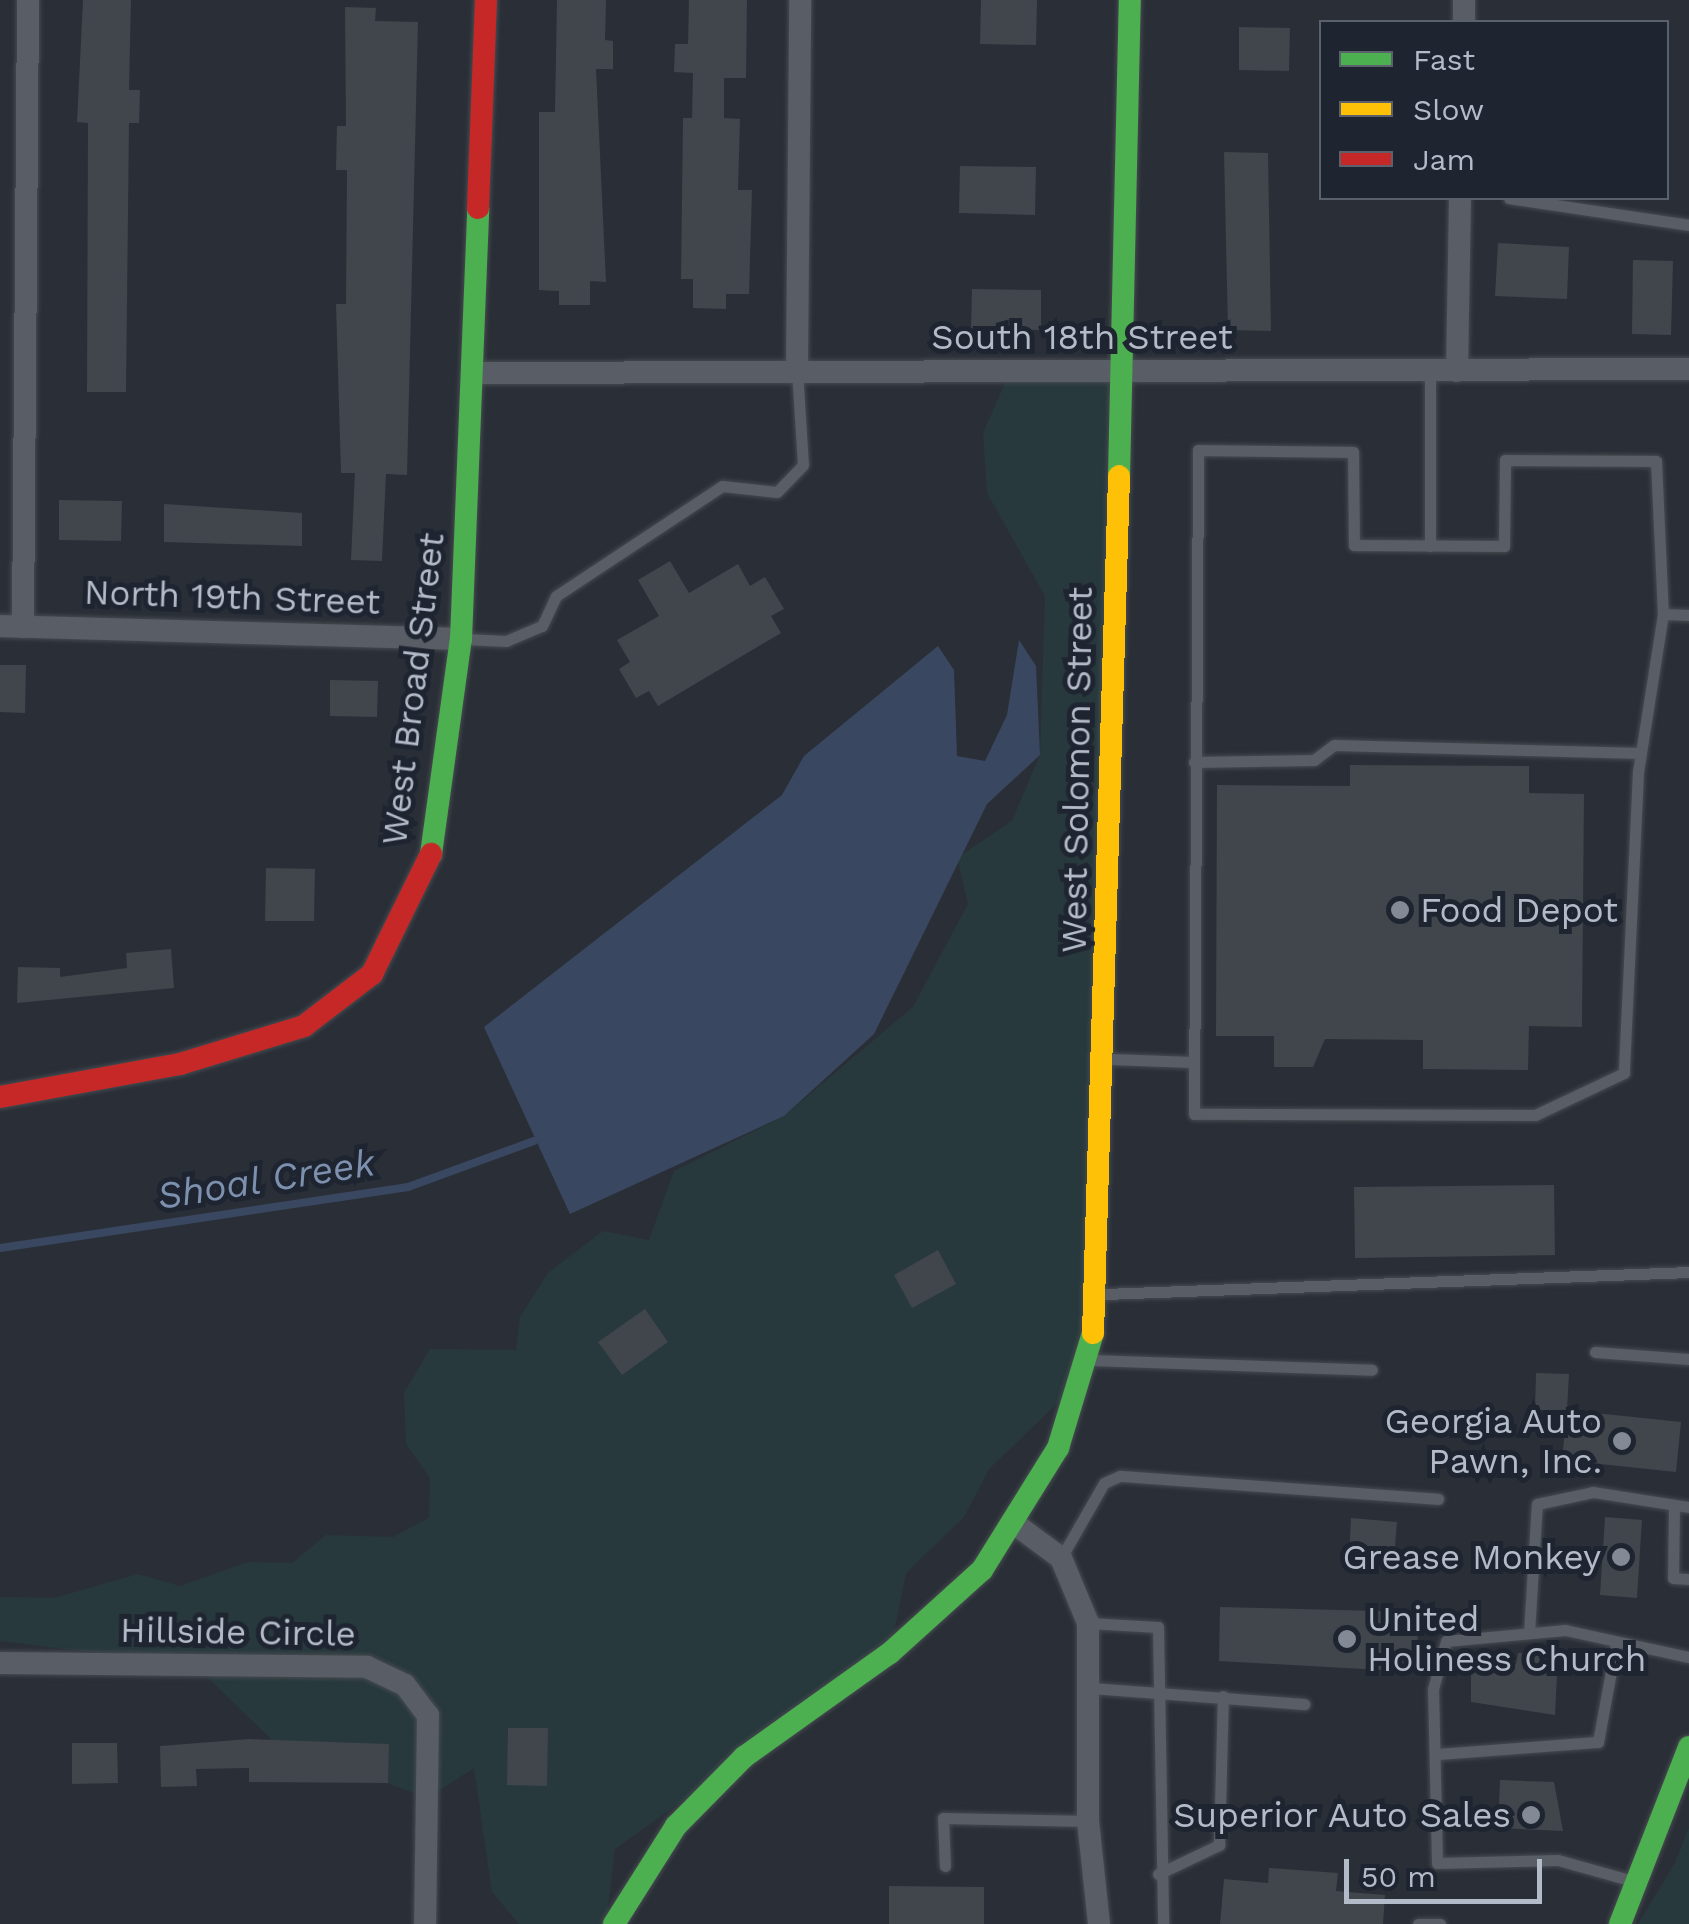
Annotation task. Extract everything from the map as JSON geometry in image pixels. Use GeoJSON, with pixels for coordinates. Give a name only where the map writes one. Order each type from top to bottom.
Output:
{"type":"FeatureCollection","features":[{"type":"Feature","properties":{"kind":"street"},"geometry":{"type":"LineString","coordinates":[[12,626],[28,0]]}},
{"type":"Feature","properties":{"kind":"street","name":"West Broad Street"},"geometry":{"type":"LineString","coordinates":[[0,1097],[180,1064],[304,1026],[372,974],[406,920],[436,841],[461,639],[476,373],[486,0]]}},
{"type":"Feature","properties":{"kind":"street"},"geometry":{"type":"LineString","coordinates":[[797,370],[800,0]]}},
{"type":"Feature","properties":{"kind":"street","name":"West Solomon Street"},"geometry":{"type":"LineString","coordinates":[[614,1924],[676,1826],[744,1757],[945,1606],[1015,1524],[1058,1448],[1089,1360],[1100,1294],[1130,0]]}},
{"type":"Feature","properties":{"kind":"street"},"geometry":{"type":"LineString","coordinates":[[1457,371],[1460,200]]}},
{"type":"Feature","properties":{"kind":"street","name":"South 18th Street"},"geometry":{"type":"LineString","coordinates":[[476,373],[1689,368]]}},
{"type":"Feature","properties":{"kind":"street","name":"North 19th Street"},"geometry":{"type":"LineString","coordinates":[[12,626],[461,639]]}},
{"type":"Feature","properties":{"kind":"street"},"geometry":{"type":"LineString","coordinates":[[1015,1524],[1061,1558],[1088,1623],[1088,1821],[1099,1924]]}},
{"type":"Feature","properties":{"kind":"street","name":"Hillside Circle"},"geometry":{"type":"LineString","coordinates":[[0,1663],[368,1667],[404,1684],[428,1715],[425,1924]]}},
{"type":"Feature","properties":{"kind":"street"},"geometry":{"type":"LineString","coordinates":[[1620,1924],[1640,1884],[1689,1746]]}},
{"type":"Feature","properties":{"kind":"lane"},"geometry":{"type":"LineString","coordinates":[[1522,200],[1689,225]]}},
{"type":"Feature","properties":{"kind":"lane"},"geometry":{"type":"LineString","coordinates":[[461,639],[506,641],[542,626],[556,596],[722,486],[777,492],[803,466],[797,370]]}},
{"type":"Feature","properties":{"kind":"lane"},"geometry":{"type":"LineString","coordinates":[[1430,371],[1430,546]]}},
{"type":"Feature","properties":{"kind":"lane"},"geometry":{"type":"LineString","coordinates":[[1198,450],[1353,452],[1354,545],[1430,546],[1504,546],[1505,460],[1656,461],[1664,614],[1641,753],[1624,1073],[1535,1114],[1194,1114],[1198,450]]}},
{"type":"Feature","properties":{"kind":"lane"},"geometry":{"type":"LineString","coordinates":[[1664,614],[1689,615]]}},
{"type":"Feature","properties":{"kind":"lane"},"geometry":{"type":"LineString","coordinates":[[1194,762],[1314,760],[1334,746],[1641,753]]}},
{"type":"Feature","properties":{"kind":"lane"},"geometry":{"type":"LineString","coordinates":[[1105,1059],[1194,1062]]}},
{"type":"Feature","properties":{"kind":"lane"},"geometry":{"type":"LineString","coordinates":[[1100,1294],[1689,1272]]}},
{"type":"Feature","properties":{"kind":"lane"},"geometry":{"type":"LineString","coordinates":[[1595,1352],[1689,1358]]}},
{"type":"Feature","properties":{"kind":"lane"},"geometry":{"type":"LineString","coordinates":[[1089,1360],[1372,1370]]}},
{"type":"Feature","properties":{"kind":"lane"},"geometry":{"type":"LineString","coordinates":[[1061,1558],[1104,1483],[1120,1476],[1438,1498]]}},
{"type":"Feature","properties":{"kind":"lane"},"geometry":{"type":"LineString","coordinates":[[1529,1633],[1537,1504],[1594,1492],[1689,1507]]}},
{"type":"Feature","properties":{"kind":"lane"},"geometry":{"type":"LineString","coordinates":[[1674,1507],[1673,1578],[1689,1579]]}},
{"type":"Feature","properties":{"kind":"lane"},"geometry":{"type":"LineString","coordinates":[[1088,1623],[1158,1626],[1158,1874],[1163,1924]]}},
{"type":"Feature","properties":{"kind":"lane"},"geometry":{"type":"LineString","coordinates":[[1640,1884],[1588,1863],[1436,1863],[1433,1689],[1446,1641],[1566,1630],[1689,1657]]}},
{"type":"Feature","properties":{"kind":"lane"},"geometry":{"type":"LineString","coordinates":[[1437,1754],[1598,1742],[1616,1644]]}},
{"type":"Feature","properties":{"kind":"lane"},"geometry":{"type":"LineString","coordinates":[[1090,1688],[1159,1690],[1304,1704]]}},
{"type":"Feature","properties":{"kind":"lane"},"geometry":{"type":"LineString","coordinates":[[1158,1874],[1219,1845],[1223,1696]]}},
{"type":"Feature","properties":{"kind":"lane"},"geometry":{"type":"LineString","coordinates":[[944,1866],[943,1818],[1088,1821]]}},
{"type":"Feature","properties":{"kind":"lane"},"geometry":{"type":"LineString","coordinates":[[1418,1924],[1440,1924]]}},
{"type":"Feature","properties":{"kind":"shaded area"},"geometry":{"type":"Polygon","coordinates":[[[1010,372],[1121,372],[1086,1376],[989,1469],[964,1517],[906,1573],[890,1653],[615,1849],[606,1924],[519,1924],[492,1892],[474,1768],[427,1798],[271,1739],[195,1665],[0,1641],[0,1597],[54,1598],[138,1574],[180,1586],[248,1562],[292,1563],[326,1535],[393,1537],[429,1518],[430,1478],[406,1444],[404,1393],[430,1349],[516,1350],[520,1317],[548,1273],[603,1231],[649,1240],[674,1171],[784,1116],[913,1007],[968,904],[957,858],[1012,821],[1040,755],[1045,596],[987,493],[983,433],[1010,372]]]}},
{"type":"Feature","properties":{"kind":"shaded area"},"geometry":{"type":"Polygon","coordinates":[[[1689,1828],[1689,1924],[1638,1924],[1675,1863],[1689,1828]]]}},
{"type":"Feature","properties":{"kind":"water"},"geometry":{"type":"Polygon","coordinates":[[[1019,640],[1036,666],[1040,755],[987,804],[874,1034],[784,1116],[570,1214],[484,1027],[782,795],[804,756],[938,646],[954,670],[957,756],[985,761],[1007,715],[1019,640]]]}},
{"type":"Feature","properties":{"kind":"building"},"geometry":{"type":"Polygon","coordinates":[[[83,0],[131,0],[129,90],[140,90],[139,123],[129,123],[126,392],[87,392],[88,123],[77,122],[83,0]]]}},
{"type":"Feature","properties":{"kind":"building"},"geometry":{"type":"Polygon","coordinates":[[[557,0],[606,0],[605,40],[613,41],[613,69],[596,69],[606,282],[590,281],[590,305],[559,305],[559,291],[539,290],[539,112],[555,112],[557,0]]]}},
{"type":"Feature","properties":{"kind":"building"},"geometry":{"type":"Polygon","coordinates":[[[689,0],[747,0],[746,78],[724,78],[724,118],[740,119],[738,190],[752,190],[749,294],[726,294],[726,309],[693,308],[693,279],[681,279],[683,118],[692,118],[693,73],[674,72],[675,44],[688,44],[689,0]]]}},
{"type":"Feature","properties":{"kind":"building"},"geometry":{"type":"Polygon","coordinates":[[[981,0],[1037,0],[1036,45],[980,44],[981,0]]]}},
{"type":"Feature","properties":{"kind":"building"},"geometry":{"type":"Polygon","coordinates":[[[345,7],[376,8],[375,21],[418,22],[407,475],[386,474],[382,561],[351,560],[355,473],[341,473],[336,304],[346,304],[347,170],[336,170],[337,126],[346,126],[345,7]]]}},
{"type":"Feature","properties":{"kind":"building"},"geometry":{"type":"Polygon","coordinates":[[[1239,27],[1290,28],[1289,71],[1239,70],[1239,27]]]}},
{"type":"Feature","properties":{"kind":"building"},"geometry":{"type":"Polygon","coordinates":[[[1224,152],[1268,153],[1271,331],[1228,330],[1224,152]]]}},
{"type":"Feature","properties":{"kind":"building"},"geometry":{"type":"Polygon","coordinates":[[[960,166],[1036,167],[1035,215],[959,213],[960,166]]]}},
{"type":"Feature","properties":{"kind":"building"},"geometry":{"type":"Polygon","coordinates":[[[1498,243],[1569,247],[1567,299],[1495,296],[1498,243]]]}},
{"type":"Feature","properties":{"kind":"building"},"geometry":{"type":"Polygon","coordinates":[[[1633,260],[1673,261],[1671,335],[1632,334],[1633,260]]]}},
{"type":"Feature","properties":{"kind":"building"},"geometry":{"type":"Polygon","coordinates":[[[972,289],[1041,290],[1041,330],[971,329],[972,289]]]}},
{"type":"Feature","properties":{"kind":"building"},"geometry":{"type":"Polygon","coordinates":[[[59,500],[122,501],[121,541],[59,540],[59,500]]]}},
{"type":"Feature","properties":{"kind":"building"},"geometry":{"type":"Polygon","coordinates":[[[164,504],[302,513],[302,546],[164,542],[164,504]]]}},
{"type":"Feature","properties":{"kind":"building"},"geometry":{"type":"Polygon","coordinates":[[[670,561],[689,593],[738,564],[750,586],[765,577],[784,609],[771,616],[781,633],[658,706],[649,691],[636,698],[619,669],[630,662],[617,640],[659,616],[638,580],[670,561]]]}},
{"type":"Feature","properties":{"kind":"building"},"geometry":{"type":"Polygon","coordinates":[[[0,665],[26,665],[25,713],[0,712],[0,665]]]}},
{"type":"Feature","properties":{"kind":"building"},"geometry":{"type":"Polygon","coordinates":[[[330,680],[378,681],[377,717],[330,716],[330,680]]]}},
{"type":"Feature","properties":{"kind":"building","name":"Food Depot"},"geometry":{"type":"Polygon","coordinates":[[[1350,765],[1529,766],[1529,793],[1584,794],[1582,1027],[1529,1026],[1528,1070],[1423,1069],[1423,1040],[1325,1039],[1313,1067],[1274,1067],[1274,1036],[1216,1036],[1217,785],[1350,786],[1350,765]]]}},
{"type":"Feature","properties":{"kind":"building"},"geometry":{"type":"Polygon","coordinates":[[[266,868],[315,869],[314,921],[265,921],[266,868]]]}},
{"type":"Feature","properties":{"kind":"building"},"geometry":{"type":"Polygon","coordinates":[[[171,949],[174,988],[17,1003],[18,967],[60,968],[60,977],[127,968],[126,953],[171,949]]]}},
{"type":"Feature","properties":{"kind":"building"},"geometry":{"type":"Polygon","coordinates":[[[1554,1185],[1555,1255],[1355,1258],[1354,1187],[1554,1185]]]}},
{"type":"Feature","properties":{"kind":"building"},"geometry":{"type":"Polygon","coordinates":[[[938,1250],[956,1284],[912,1308],[894,1275],[938,1250]]]}},
{"type":"Feature","properties":{"kind":"building"},"geometry":{"type":"Polygon","coordinates":[[[645,1309],[668,1342],[622,1375],[598,1342],[645,1309]]]}},
{"type":"Feature","properties":{"kind":"building"},"geometry":{"type":"Polygon","coordinates":[[[1536,1373],[1569,1374],[1567,1410],[1535,1410],[1536,1373]]]}},
{"type":"Feature","properties":{"kind":"building","name":"Georgia Auto Pawn, Inc."},"geometry":{"type":"Polygon","coordinates":[[[1567,1410],[1681,1422],[1676,1472],[1562,1460],[1567,1410]]]}},
{"type":"Feature","properties":{"kind":"building","name":"Grease Monkey"},"geometry":{"type":"Polygon","coordinates":[[[1605,1517],[1642,1520],[1637,1598],[1600,1595],[1605,1517]]]}},
{"type":"Feature","properties":{"kind":"building"},"geometry":{"type":"Polygon","coordinates":[[[1351,1518],[1397,1522],[1394,1559],[1349,1556],[1351,1518]]]}},
{"type":"Feature","properties":{"kind":"building","name":"United Holiness Church"},"geometry":{"type":"Polygon","coordinates":[[[1220,1607],[1419,1612],[1416,1672],[1219,1661],[1220,1607]]]}},
{"type":"Feature","properties":{"kind":"building"},"geometry":{"type":"Polygon","coordinates":[[[1518,1653],[1558,1654],[1555,1715],[1471,1702],[1471,1663],[1516,1664],[1518,1653]]]}},
{"type":"Feature","properties":{"kind":"building"},"geometry":{"type":"Polygon","coordinates":[[[508,1728],[548,1728],[547,1786],[507,1785],[508,1728]]]}},
{"type":"Feature","properties":{"kind":"building"},"geometry":{"type":"Polygon","coordinates":[[[249,1739],[389,1744],[388,1783],[249,1782],[249,1768],[196,1769],[197,1786],[161,1787],[160,1746],[249,1739]]]}},
{"type":"Feature","properties":{"kind":"building"},"geometry":{"type":"Polygon","coordinates":[[[72,1743],[117,1743],[118,1783],[72,1784],[72,1743]]]}},
{"type":"Feature","properties":{"kind":"building","name":"Superior Auto Sales"},"geometry":{"type":"Polygon","coordinates":[[[1500,1780],[1554,1782],[1563,1831],[1498,1828],[1500,1780]]]}},
{"type":"Feature","properties":{"kind":"building"},"geometry":{"type":"Polygon","coordinates":[[[1269,1868],[1338,1873],[1336,1891],[1385,1895],[1383,1924],[1220,1924],[1224,1879],[1268,1883],[1269,1868]]]}},
{"type":"Feature","properties":{"kind":"building"},"geometry":{"type":"Polygon","coordinates":[[[889,1886],[984,1887],[984,1924],[889,1924],[889,1886]]]}},
{"type":"Feature","properties":{"kind":"waterway","name":"Shoal Creek"},"geometry":{"type":"LineString","coordinates":[[0,1248],[408,1187],[534,1141]]}},
{"type":"Feature","properties":{"kind":"traffic: fast"},"geometry":{"type":"LineString","coordinates":[[1119,476],[1130,0]]}},
{"type":"Feature","properties":{"kind":"traffic: fast"},"geometry":{"type":"LineString","coordinates":[[431,854],[461,639],[478,208]]}},
{"type":"Feature","properties":{"kind":"traffic: fast"},"geometry":{"type":"LineString","coordinates":[[614,1924],[676,1826],[744,1757],[890,1653],[982,1570],[1058,1448],[1093,1333]]}},
{"type":"Feature","properties":{"kind":"traffic: fast"},"geometry":{"type":"LineString","coordinates":[[1620,1924],[1689,1747]]}},
{"type":"Feature","properties":{"kind":"traffic: slow"},"geometry":{"type":"LineString","coordinates":[[1093,1333],[1119,476]]}},
{"type":"Feature","properties":{"kind":"traffic: jam"},"geometry":{"type":"LineString","coordinates":[[478,208],[486,0]]}},
{"type":"Feature","properties":{"kind":"traffic: jam"},"geometry":{"type":"LineString","coordinates":[[0,1097],[180,1064],[304,1026],[372,974],[431,854]]}},
{"type":"Feature","properties":{"kind":"place","name":"Food Depot"},"geometry":{"type":"Point","coordinates":[1400,910]}},
{"type":"Feature","properties":{"kind":"place","name":"Georgia Auto Pawn, Inc."},"geometry":{"type":"Point","coordinates":[1622,1441]}},
{"type":"Feature","properties":{"kind":"place","name":"Grease Monkey"},"geometry":{"type":"Point","coordinates":[1621,1557]}},
{"type":"Feature","properties":{"kind":"place","name":"United Holiness Church"},"geometry":{"type":"Point","coordinates":[1347,1639]}},
{"type":"Feature","properties":{"kind":"place","name":"Superior Auto Sales"},"geometry":{"type":"Point","coordinates":[1531,1815]}}]}
